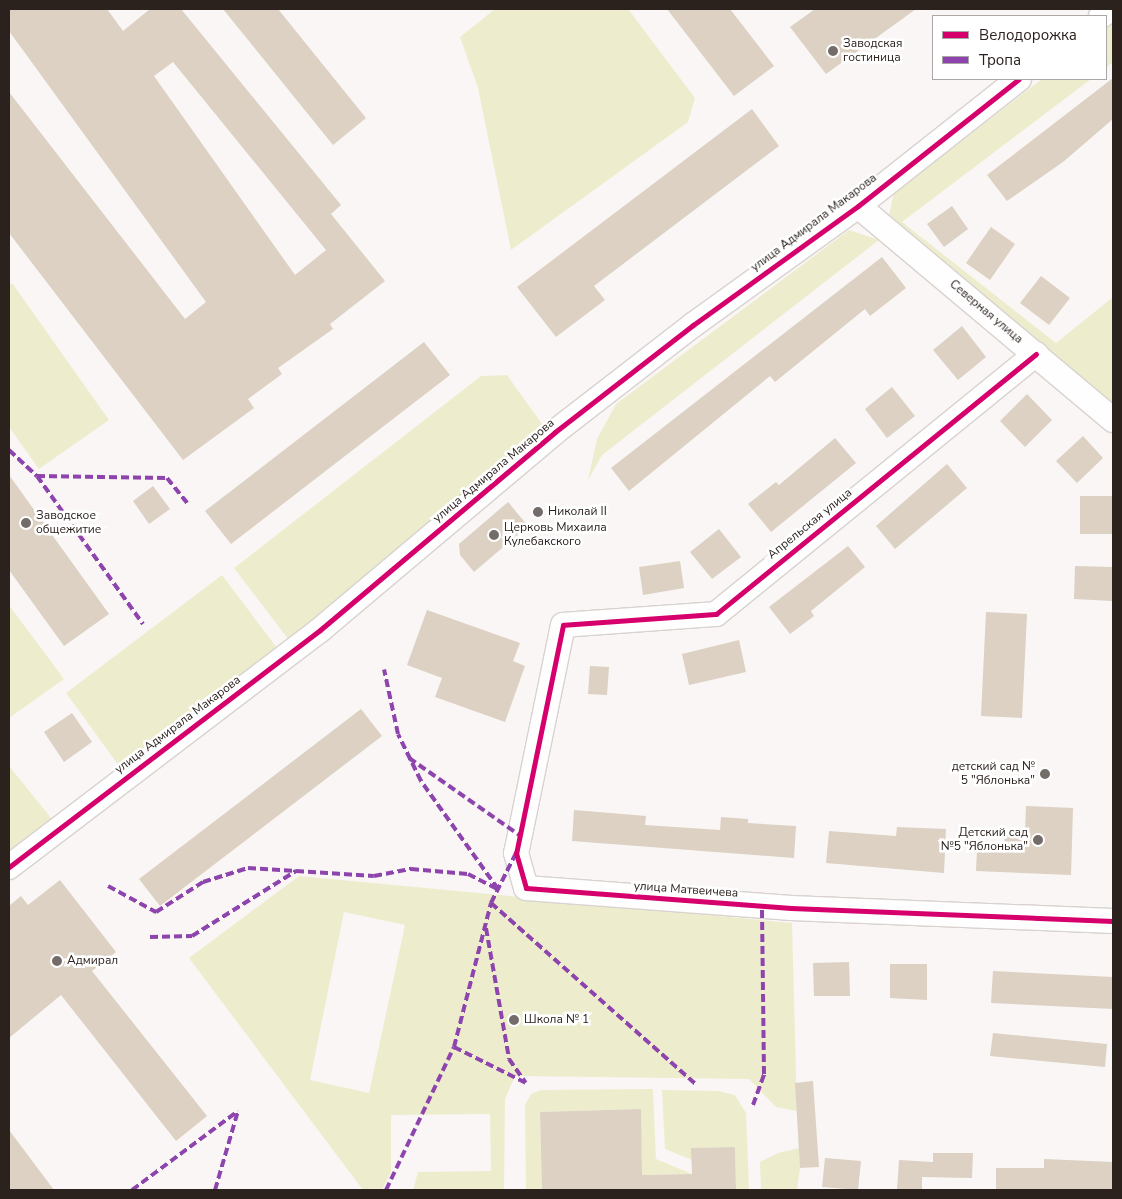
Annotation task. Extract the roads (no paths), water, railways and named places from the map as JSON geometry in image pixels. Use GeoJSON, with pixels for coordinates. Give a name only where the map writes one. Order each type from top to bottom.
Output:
{"type":"FeatureCollection","features":[{"type":"Feature","properties":{"kind":"street","name":"улица Адмирала Макарова"},"geometry":{"type":"LineString","coordinates":[[9,867],[320,630],[555,432],[692,325],[858,206],[1018,80]]}},
{"type":"Feature","properties":{"kind":"street","name":"Северная улица"},"geometry":{"type":"LineString","coordinates":[[858,206],[1113,420]]}},
{"type":"Feature","properties":{"kind":"street","name":"Апрельская улица"},"geometry":{"type":"LineString","coordinates":[[563,625],[716,614],[1036,354]]}},
{"type":"Feature","properties":{"kind":"street","name":"улица Матвеичева"},"geometry":{"type":"LineString","coordinates":[[563,625],[516,853],[526,888],[791,908],[1113,922]]}},
{"type":"Feature","properties":{"kind":"place","name":"Заводская гостиница"},"geometry":{"type":"Point","coordinates":[833,51]}},
{"type":"Feature","properties":{"kind":"place","name":"Николай II"},"geometry":{"type":"Point","coordinates":[538,512]}},
{"type":"Feature","properties":{"kind":"place","name":"Заводское общежитие"},"geometry":{"type":"Point","coordinates":[26,523]}},
{"type":"Feature","properties":{"kind":"place","name":"Церковь Михаила Кулебакского"},"geometry":{"type":"Point","coordinates":[494,535]}},
{"type":"Feature","properties":{"kind":"place","name":"детский сад № 5 \"Яблонька\""},"geometry":{"type":"Point","coordinates":[1045,774]}},
{"type":"Feature","properties":{"kind":"place","name":"Детский сад №5 \"Яблонька\""},"geometry":{"type":"Point","coordinates":[1038,840]}},
{"type":"Feature","properties":{"kind":"place","name":"Адмирал"},"geometry":{"type":"Point","coordinates":[57,961]}},
{"type":"Feature","properties":{"kind":"place","name":"Школа № 1"},"geometry":{"type":"Point","coordinates":[514,1020]}}]}
